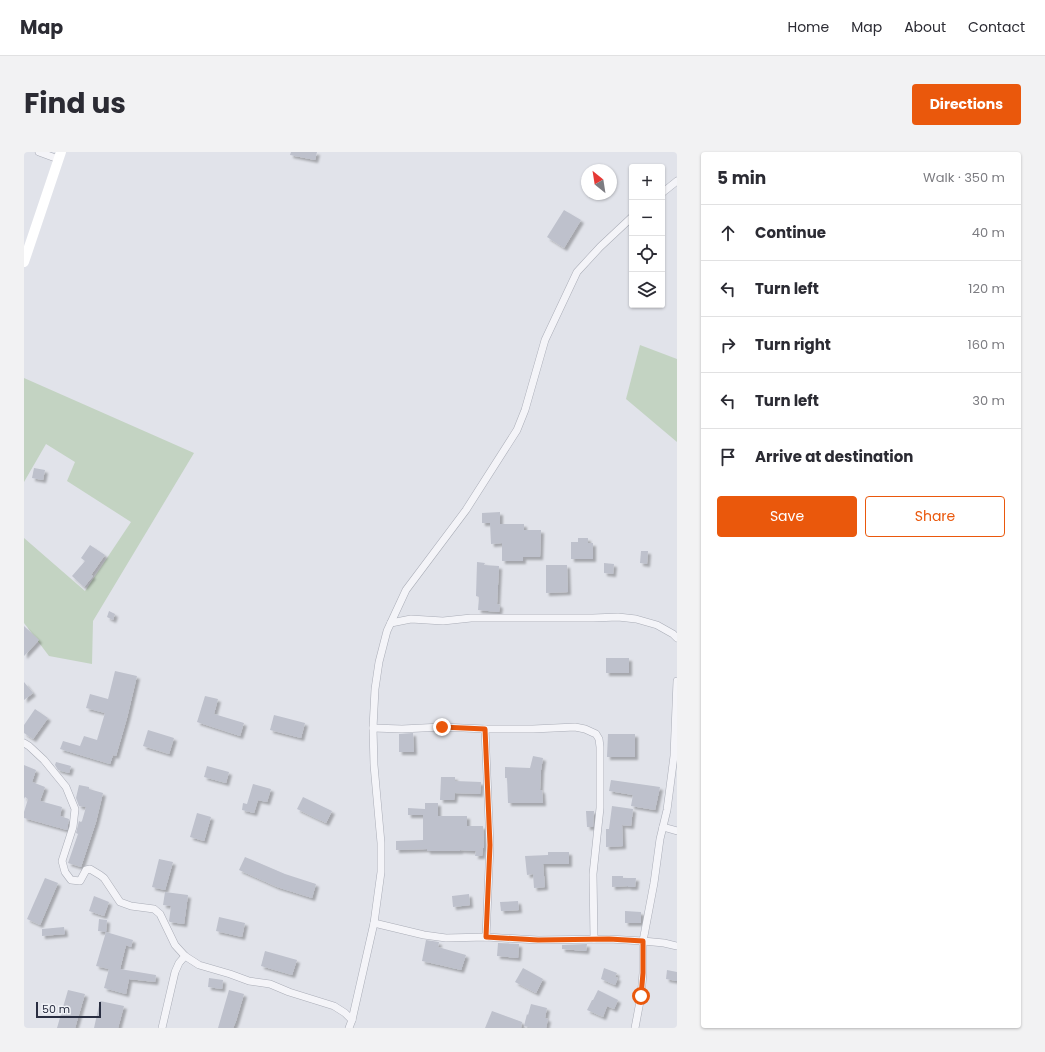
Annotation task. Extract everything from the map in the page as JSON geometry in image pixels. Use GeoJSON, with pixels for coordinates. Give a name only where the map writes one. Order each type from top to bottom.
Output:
{"type":"FeatureCollection","features":[{"type":"Feature","properties":{"kind":"main road"},"geometry":{"type":"LineString","coordinates":[[24,262],[27,245],[59,156]]}},
{"type":"Feature","properties":{"kind":"street"},"geometry":{"type":"LineString","coordinates":[[39,152],[59,156]]}},
{"type":"Feature","properties":{"kind":"street"},"geometry":{"type":"LineString","coordinates":[[665,191],[677,181]]}},
{"type":"Feature","properties":{"kind":"street"},"geometry":{"type":"LineString","coordinates":[[348,1028],[352,1020],[374,924],[381,872],[381,843],[374,765],[373,728],[375,689],[379,662],[387,631],[406,590],[466,510],[517,430],[525,410],[545,340],[577,272],[600,247],[629,221]]}},
{"type":"Feature","properties":{"kind":"street"},"geometry":{"type":"LineString","coordinates":[[391,623],[411,619],[443,621],[471,618],[618,617],[636,619],[657,625],[677,638]]}},
{"type":"Feature","properties":{"kind":"street"},"geometry":{"type":"LineString","coordinates":[[635,1028],[641,996],[643,941],[654,883],[660,838],[667,810],[674,756],[677,681]]}},
{"type":"Feature","properties":{"kind":"street"},"geometry":{"type":"LineString","coordinates":[[373,728],[402,729],[442,727],[533,729],[575,727],[585,729],[596,734],[599,739],[600,747],[600,808],[593,874],[594,939]]}},
{"type":"Feature","properties":{"kind":"street"},"geometry":{"type":"LineString","coordinates":[[485,729],[490,845],[486,937]]}},
{"type":"Feature","properties":{"kind":"street"},"geometry":{"type":"LineString","coordinates":[[24,743],[44,760],[66,787],[75,809],[73,827],[62,861],[65,872],[72,880],[80,881],[86,870],[90,869],[104,878],[120,902],[131,906],[154,909],[160,914],[175,945],[184,956],[199,965],[249,981],[270,984],[289,992],[334,1006],[345,1013],[352,1020]]}},
{"type":"Feature","properties":{"kind":"street"},"geometry":{"type":"LineString","coordinates":[[663,827],[677,831]]}},
{"type":"Feature","properties":{"kind":"street"},"geometry":{"type":"LineString","coordinates":[[374,924],[424,935],[446,938],[486,937],[538,940],[609,939],[664,943],[677,946]]}},
{"type":"Feature","properties":{"kind":"street"},"geometry":{"type":"LineString","coordinates":[[162,1028],[175,972],[184,956]]}},
{"type":"Feature","properties":{"kind":"green space"},"geometry":{"type":"Polygon","coordinates":[[[640,345],[677,359],[677,442],[626,399],[640,345]]]}},
{"type":"Feature","properties":{"kind":"green space"},"geometry":{"type":"Polygon","coordinates":[[[24,378],[194,453],[93,621],[92,664],[49,656],[24,623],[24,538],[85,591],[131,522],[67,481],[75,462],[46,444],[24,482],[24,378]]]}},
{"type":"Feature","properties":{"kind":"building"},"geometry":{"type":"Polygon","coordinates":[[[291,152],[317,152],[315,160],[290,155],[291,152]]]}},
{"type":"Feature","properties":{"kind":"building"},"geometry":{"type":"Polygon","coordinates":[[[564,210],[581,220],[564,248],[547,237],[564,210]]]}},
{"type":"Feature","properties":{"kind":"building"},"geometry":{"type":"Polygon","coordinates":[[[34,468],[45,470],[43,480],[32,478],[34,468]]]}},
{"type":"Feature","properties":{"kind":"building"},"geometry":{"type":"Polygon","coordinates":[[[500,512],[500,524],[524,524],[524,530],[541,530],[540,557],[523,557],[523,561],[502,561],[502,543],[491,544],[490,523],[482,523],[482,513],[500,512]]]}},
{"type":"Feature","properties":{"kind":"building"},"geometry":{"type":"Polygon","coordinates":[[[578,538],[588,538],[588,543],[593,543],[593,559],[571,559],[571,542],[578,542],[578,538]]]}},
{"type":"Feature","properties":{"kind":"building"},"geometry":{"type":"Polygon","coordinates":[[[90,545],[105,555],[91,575],[93,576],[84,587],[72,576],[85,561],[81,558],[90,545]]]}},
{"type":"Feature","properties":{"kind":"building"},"geometry":{"type":"Polygon","coordinates":[[[641,551],[648,551],[647,564],[640,563],[641,551]]]}},
{"type":"Feature","properties":{"kind":"building"},"geometry":{"type":"Polygon","coordinates":[[[477,562],[485,563],[484,565],[499,566],[497,604],[500,605],[499,612],[478,610],[479,597],[476,596],[477,562]]]}},
{"type":"Feature","properties":{"kind":"building"},"geometry":{"type":"Polygon","coordinates":[[[604,563],[614,564],[613,574],[604,573],[604,563]]]}},
{"type":"Feature","properties":{"kind":"building"},"geometry":{"type":"Polygon","coordinates":[[[546,565],[567,565],[568,592],[546,593],[546,565]]]}},
{"type":"Feature","properties":{"kind":"building"},"geometry":{"type":"Polygon","coordinates":[[[109,611],[115,614],[113,620],[107,617],[109,611]]]}},
{"type":"Feature","properties":{"kind":"building"},"geometry":{"type":"Polygon","coordinates":[[[24,626],[39,640],[24,656],[24,626]]]}},
{"type":"Feature","properties":{"kind":"building"},"geometry":{"type":"Polygon","coordinates":[[[606,658],[629,658],[629,673],[606,673],[606,658]]]}},
{"type":"Feature","properties":{"kind":"building"},"geometry":{"type":"Polygon","coordinates":[[[115,671],[137,676],[116,756],[113,755],[110,764],[60,749],[63,741],[80,746],[84,736],[97,740],[105,713],[86,708],[90,694],[108,699],[115,671]]]}},
{"type":"Feature","properties":{"kind":"building"},"geometry":{"type":"Polygon","coordinates":[[[24,682],[33,693],[24,700],[24,682]]]}},
{"type":"Feature","properties":{"kind":"building"},"geometry":{"type":"Polygon","coordinates":[[[205,696],[218,699],[214,714],[244,723],[240,736],[197,722],[205,696]]]}},
{"type":"Feature","properties":{"kind":"building"},"geometry":{"type":"Polygon","coordinates":[[[35,709],[48,718],[33,739],[24,733],[24,725],[35,709]]]}},
{"type":"Feature","properties":{"kind":"building"},"geometry":{"type":"Polygon","coordinates":[[[274,715],[305,723],[301,738],[270,730],[274,715]]]}},
{"type":"Feature","properties":{"kind":"building"},"geometry":{"type":"Polygon","coordinates":[[[148,730],[174,738],[169,754],[143,746],[148,730]]]}},
{"type":"Feature","properties":{"kind":"building"},"geometry":{"type":"Polygon","coordinates":[[[413,733],[414,752],[399,752],[399,734],[413,733]]]}},
{"type":"Feature","properties":{"kind":"building"},"geometry":{"type":"Polygon","coordinates":[[[608,734],[635,734],[635,757],[607,757],[608,734]]]}},
{"type":"Feature","properties":{"kind":"building"},"geometry":{"type":"Polygon","coordinates":[[[533,756],[543,758],[540,790],[542,790],[543,803],[508,803],[505,767],[530,768],[533,756]]]}},
{"type":"Feature","properties":{"kind":"building"},"geometry":{"type":"Polygon","coordinates":[[[56,762],[71,766],[69,773],[58,770],[55,765],[56,762]]]}},
{"type":"Feature","properties":{"kind":"building"},"geometry":{"type":"Polygon","coordinates":[[[24,765],[36,770],[32,782],[45,787],[40,801],[62,807],[60,816],[69,819],[67,830],[24,818],[24,812],[28,799],[25,797],[24,799],[24,765]]]}},
{"type":"Feature","properties":{"kind":"building"},"geometry":{"type":"Polygon","coordinates":[[[207,766],[229,772],[226,783],[204,777],[207,766]]]}},
{"type":"Feature","properties":{"kind":"building"},"geometry":{"type":"Polygon","coordinates":[[[441,777],[455,777],[455,781],[481,782],[480,794],[455,793],[454,800],[440,800],[441,777]]]}},
{"type":"Feature","properties":{"kind":"building"},"geometry":{"type":"Polygon","coordinates":[[[611,780],[660,787],[655,810],[631,806],[633,795],[609,791],[611,780]]]}},
{"type":"Feature","properties":{"kind":"building"},"geometry":{"type":"Polygon","coordinates":[[[253,784],[271,789],[267,802],[258,800],[254,813],[242,810],[243,803],[247,804],[253,784]]]}},
{"type":"Feature","properties":{"kind":"building"},"geometry":{"type":"Polygon","coordinates":[[[79,785],[89,787],[89,789],[103,793],[96,822],[81,867],[68,863],[78,834],[76,833],[79,821],[82,821],[86,807],[79,806],[76,798],[79,785]]]}},
{"type":"Feature","properties":{"kind":"building"},"geometry":{"type":"Polygon","coordinates":[[[303,797],[332,811],[326,823],[297,809],[303,797]]]}},
{"type":"Feature","properties":{"kind":"building"},"geometry":{"type":"Polygon","coordinates":[[[425,803],[438,803],[438,816],[467,816],[467,826],[483,826],[484,848],[482,856],[475,856],[476,851],[427,851],[427,849],[396,850],[396,841],[423,840],[423,815],[408,815],[408,808],[425,809],[425,803]]]}},
{"type":"Feature","properties":{"kind":"building"},"geometry":{"type":"Polygon","coordinates":[[[612,806],[633,809],[631,826],[622,825],[623,846],[606,847],[606,829],[609,829],[612,806]]]}},
{"type":"Feature","properties":{"kind":"building"},"geometry":{"type":"Polygon","coordinates":[[[586,811],[594,811],[593,827],[587,827],[586,811]]]}},
{"type":"Feature","properties":{"kind":"building"},"geometry":{"type":"Polygon","coordinates":[[[197,813],[211,817],[204,841],[190,837],[197,813]]]}},
{"type":"Feature","properties":{"kind":"building"},"geometry":{"type":"Polygon","coordinates":[[[548,852],[569,852],[569,864],[543,864],[545,887],[534,888],[533,874],[527,875],[525,856],[548,855],[548,852]]]}},
{"type":"Feature","properties":{"kind":"building"},"geometry":{"type":"Polygon","coordinates":[[[245,857],[285,874],[316,884],[312,898],[277,887],[239,870],[245,857]]]}},
{"type":"Feature","properties":{"kind":"building"},"geometry":{"type":"Polygon","coordinates":[[[159,859],[173,862],[165,890],[152,887],[159,859]]]}},
{"type":"Feature","properties":{"kind":"building"},"geometry":{"type":"Polygon","coordinates":[[[612,876],[636,878],[635,887],[612,887],[612,876]]]}},
{"type":"Feature","properties":{"kind":"building"},"geometry":{"type":"Polygon","coordinates":[[[45,878],[58,883],[40,925],[27,919],[45,878]]]}},
{"type":"Feature","properties":{"kind":"building"},"geometry":{"type":"Polygon","coordinates":[[[165,892],[188,895],[184,924],[169,921],[171,906],[163,905],[165,892]]]}},
{"type":"Feature","properties":{"kind":"building"},"geometry":{"type":"Polygon","coordinates":[[[469,894],[470,905],[453,907],[452,896],[469,894]]]}},
{"type":"Feature","properties":{"kind":"building"},"geometry":{"type":"Polygon","coordinates":[[[94,896],[109,902],[104,916],[89,911],[94,896]]]}},
{"type":"Feature","properties":{"kind":"building"},"geometry":{"type":"Polygon","coordinates":[[[518,901],[519,910],[501,911],[500,902],[518,901]]]}},
{"type":"Feature","properties":{"kind":"building"},"geometry":{"type":"Polygon","coordinates":[[[625,911],[641,912],[641,923],[625,923],[625,911]]]}},
{"type":"Feature","properties":{"kind":"building"},"geometry":{"type":"Polygon","coordinates":[[[219,917],[245,923],[242,937],[216,931],[219,917]]]}},
{"type":"Feature","properties":{"kind":"building"},"geometry":{"type":"Polygon","coordinates":[[[99,919],[107,920],[106,932],[98,931],[99,919]]]}},
{"type":"Feature","properties":{"kind":"building"},"geometry":{"type":"Polygon","coordinates":[[[64,927],[65,934],[42,936],[42,929],[64,927]]]}},
{"type":"Feature","properties":{"kind":"building"},"geometry":{"type":"Polygon","coordinates":[[[106,932],[133,940],[131,947],[126,945],[120,969],[156,975],[155,982],[129,979],[126,994],[104,988],[109,969],[96,966],[106,932]]]}},
{"type":"Feature","properties":{"kind":"building"},"geometry":{"type":"Polygon","coordinates":[[[426,940],[439,942],[438,947],[466,955],[461,970],[422,961],[426,940]]]}},
{"type":"Feature","properties":{"kind":"building"},"geometry":{"type":"Polygon","coordinates":[[[498,943],[519,944],[518,958],[497,956],[498,943]]]}},
{"type":"Feature","properties":{"kind":"building"},"geometry":{"type":"Polygon","coordinates":[[[587,944],[586,951],[562,949],[562,945],[587,944]]]}},
{"type":"Feature","properties":{"kind":"building"},"geometry":{"type":"Polygon","coordinates":[[[265,951],[297,960],[292,975],[261,966],[265,951]]]}},
{"type":"Feature","properties":{"kind":"building"},"geometry":{"type":"Polygon","coordinates":[[[523,968],[543,979],[536,993],[515,982],[523,968]]]}},
{"type":"Feature","properties":{"kind":"building"},"geometry":{"type":"Polygon","coordinates":[[[604,968],[617,973],[615,977],[618,978],[615,985],[601,979],[604,968]]]}},
{"type":"Feature","properties":{"kind":"building"},"geometry":{"type":"Polygon","coordinates":[[[667,970],[677,972],[677,981],[666,979],[667,970]]]}},
{"type":"Feature","properties":{"kind":"building"},"geometry":{"type":"Polygon","coordinates":[[[209,978],[223,980],[222,989],[208,987],[209,978]]]}},
{"type":"Feature","properties":{"kind":"building"},"geometry":{"type":"Polygon","coordinates":[[[68,990],[85,994],[75,1028],[57,1028],[68,990]]]}},
{"type":"Feature","properties":{"kind":"building"},"geometry":{"type":"Polygon","coordinates":[[[229,990],[244,994],[233,1028],[218,1028],[229,990]]]}},
{"type":"Feature","properties":{"kind":"building"},"geometry":{"type":"Polygon","coordinates":[[[598,990],[618,1000],[614,1009],[607,1006],[603,1017],[587,1010],[598,990]]]}},
{"type":"Feature","properties":{"kind":"building"},"geometry":{"type":"Polygon","coordinates":[[[100,1001],[124,1006],[118,1028],[94,1028],[100,1001]]]}},
{"type":"Feature","properties":{"kind":"building"},"geometry":{"type":"Polygon","coordinates":[[[531,1004],[547,1008],[545,1018],[548,1019],[546,1028],[524,1026],[531,1004]]]}},
{"type":"Feature","properties":{"kind":"building"},"geometry":{"type":"Polygon","coordinates":[[[492,1011],[522,1022],[521,1028],[485,1028],[492,1011]]]}},
{"type":"Feature","properties":{"kind":"route"},"geometry":{"type":"LineString","coordinates":[[442,727],[485,729],[490,845],[486,937],[538,940],[609,939],[643,941],[641,996]]}}]}
